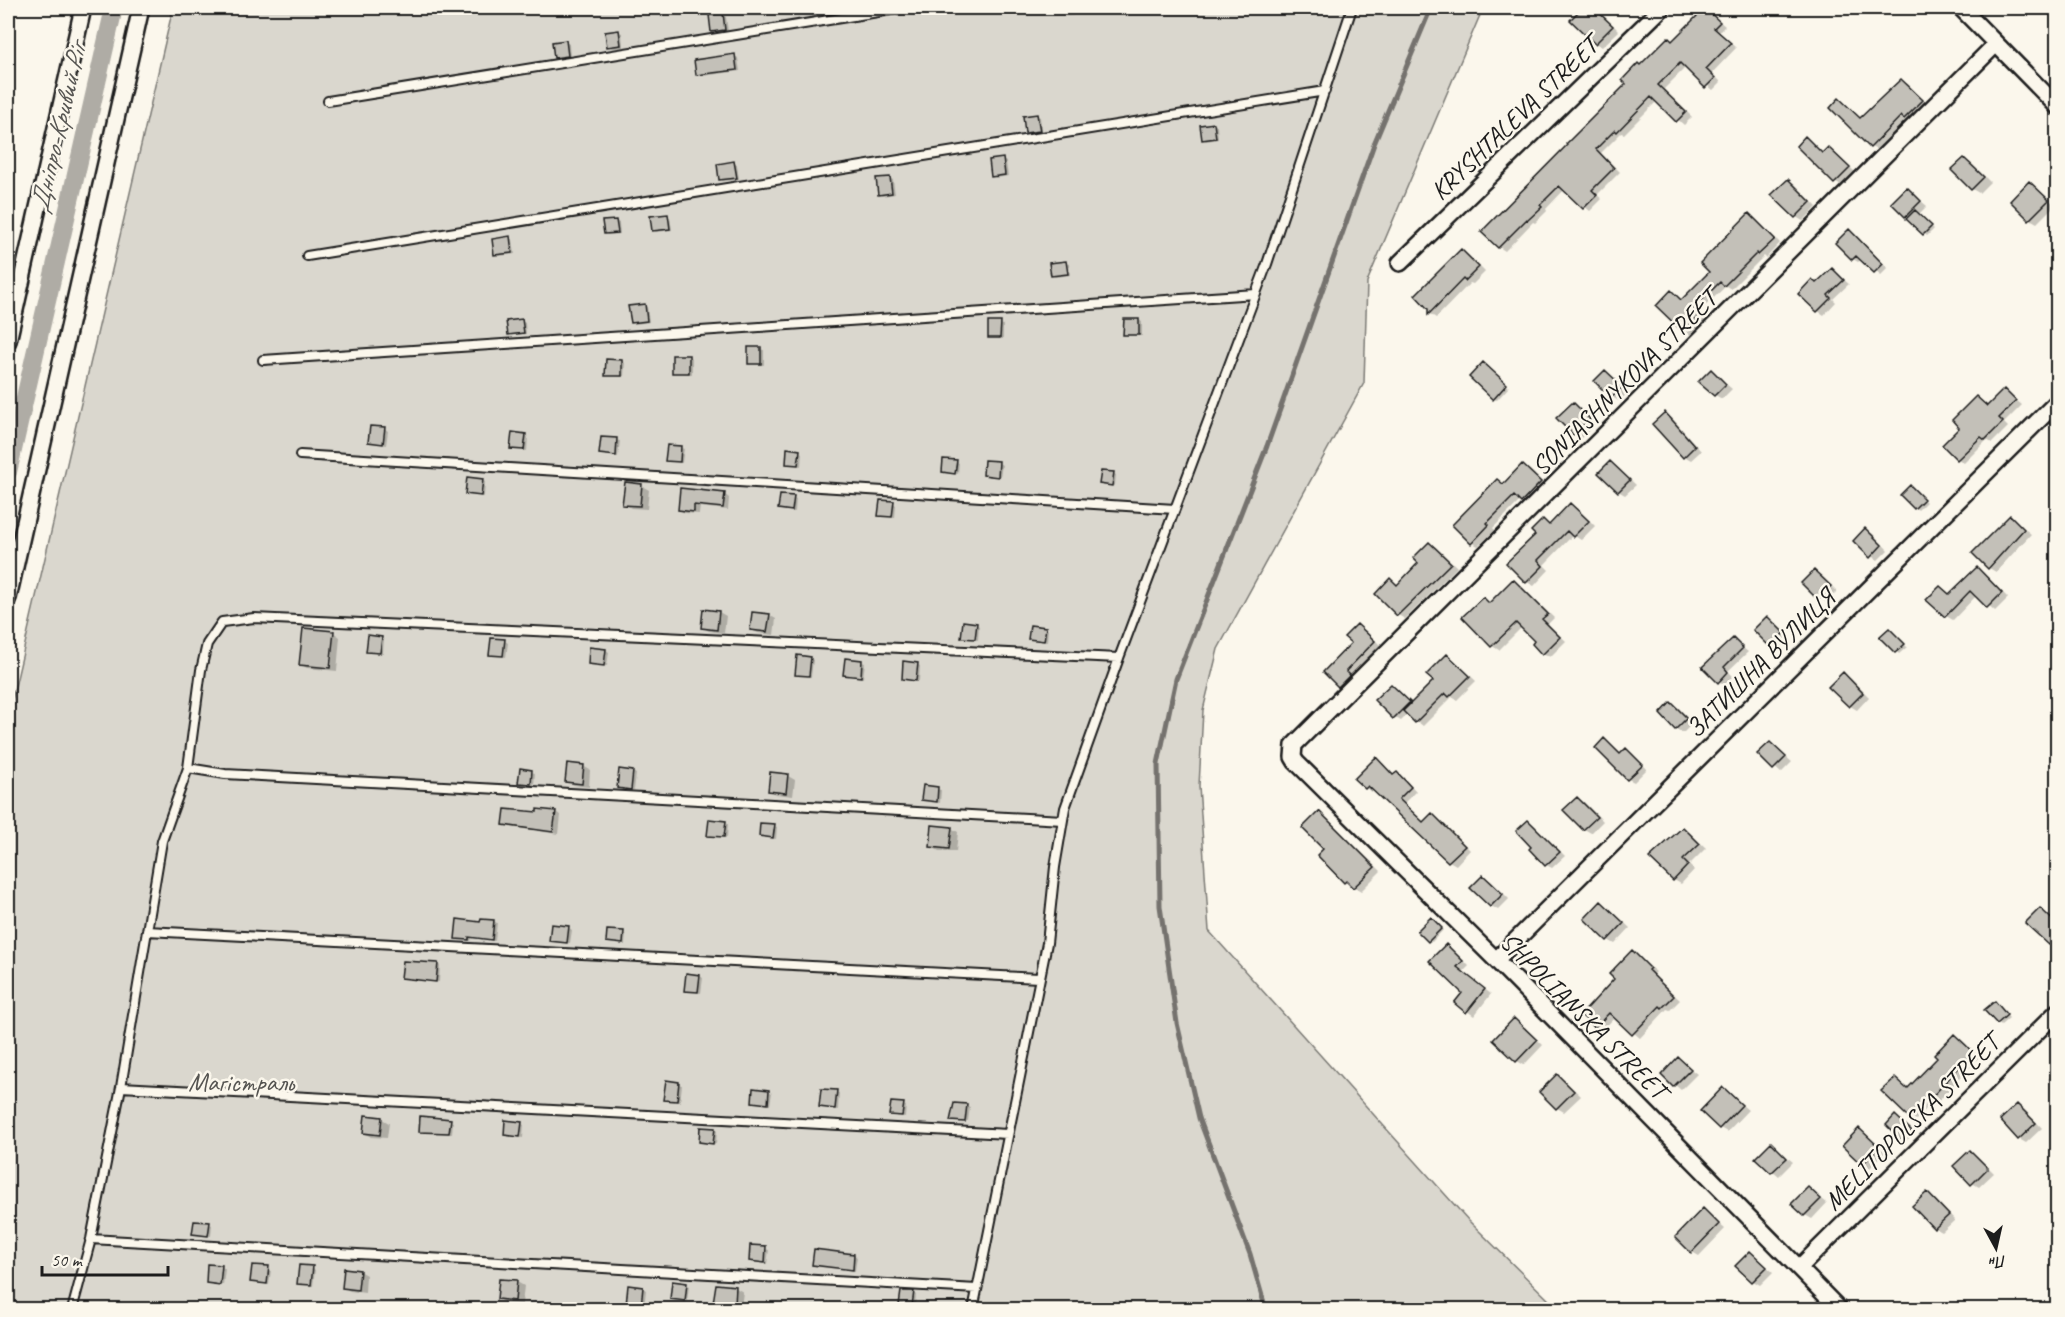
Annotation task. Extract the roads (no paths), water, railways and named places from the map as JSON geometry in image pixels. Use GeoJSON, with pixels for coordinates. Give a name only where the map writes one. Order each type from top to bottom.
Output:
{"type":"FeatureCollection","features":[{"type":"Feature","properties":{"kind":"street"},"geometry":{"type":"LineString","coordinates":[[8,341],[83,8]]}},
{"type":"Feature","properties":{"kind":"street"},"geometry":{"type":"LineString","coordinates":[[8,598],[141,8]]}},
{"type":"Feature","properties":{"kind":"street","name":"KRYSHTALEVA STREET"},"geometry":{"type":"LineString","coordinates":[[1400,263],[1662,8]]}},
{"type":"Feature","properties":{"kind":"street"},"geometry":{"type":"LineString","coordinates":[[1961,8],[2058,107]]}},
{"type":"Feature","properties":{"kind":"street","name":"SONIASHNYKOVA STREET"},"geometry":{"type":"LineString","coordinates":[[1293,757],[1294,745],[1996,44]]}},
{"type":"Feature","properties":{"kind":"street","name":"ЗАТИШНА ВУЛИЦЯ"},"geometry":{"type":"LineString","coordinates":[[1496,960],[2058,401]]}},
{"type":"Feature","properties":{"kind":"street","name":"SHPOLIANSKA STREET"},"geometry":{"type":"LineString","coordinates":[[1293,757],[1840,1310]]}},
{"type":"Feature","properties":{"kind":"street","name":"MELITOPOLSKA STREET"},"geometry":{"type":"LineString","coordinates":[[1799,1268],[2058,1011]]}},
{"type":"Feature","properties":{"kind":"lane"},"geometry":{"type":"LineString","coordinates":[[328,101],[903,8]]}},
{"type":"Feature","properties":{"kind":"lane"},"geometry":{"type":"LineString","coordinates":[[973,1310],[1047,943],[1055,867],[1065,808],[1256,294],[1352,8]]}},
{"type":"Feature","properties":{"kind":"lane"},"geometry":{"type":"LineString","coordinates":[[307,256],[1325,91]]}},
{"type":"Feature","properties":{"kind":"lane"},"geometry":{"type":"LineString","coordinates":[[263,360],[1256,294]]}},
{"type":"Feature","properties":{"kind":"lane"},"geometry":{"type":"LineString","coordinates":[[300,455],[1175,509]]}},
{"type":"Feature","properties":{"kind":"lane"},"geometry":{"type":"LineString","coordinates":[[72,1310],[91,1239],[121,1087],[162,841],[188,768],[201,670],[207,644],[222,622],[254,618],[1119,658]]}},
{"type":"Feature","properties":{"kind":"lane"},"geometry":{"type":"LineString","coordinates":[[188,768],[225,774],[1063,820]]}},
{"type":"Feature","properties":{"kind":"lane"},"geometry":{"type":"LineString","coordinates":[[147,931],[1039,978]]}},
{"type":"Feature","properties":{"kind":"lane"},"geometry":{"type":"LineString","coordinates":[[121,1087],[1008,1134]]}},
{"type":"Feature","properties":{"kind":"lane"},"geometry":{"type":"LineString","coordinates":[[91,1239],[977,1289]]}},
{"type":"Feature","properties":{"kind":"waterway","name":"Дніпро-Кривий Ріг"},"geometry":{"type":"LineString","coordinates":[[8,472],[114,8]]}},
{"type":"Feature","properties":{"kind":"waterway"},"geometry":{"type":"LineString","coordinates":[[1266,1310],[1250,1254],[1199,1118],[1177,1023],[1160,906],[1158,764],[1176,679],[1267,446],[1374,144],[1431,8]]}},
{"type":"Feature","properties":{"kind":"park label","name":"Магістраль"},"geometry":{"type":"Point","coordinates":[241,1082]}}]}
